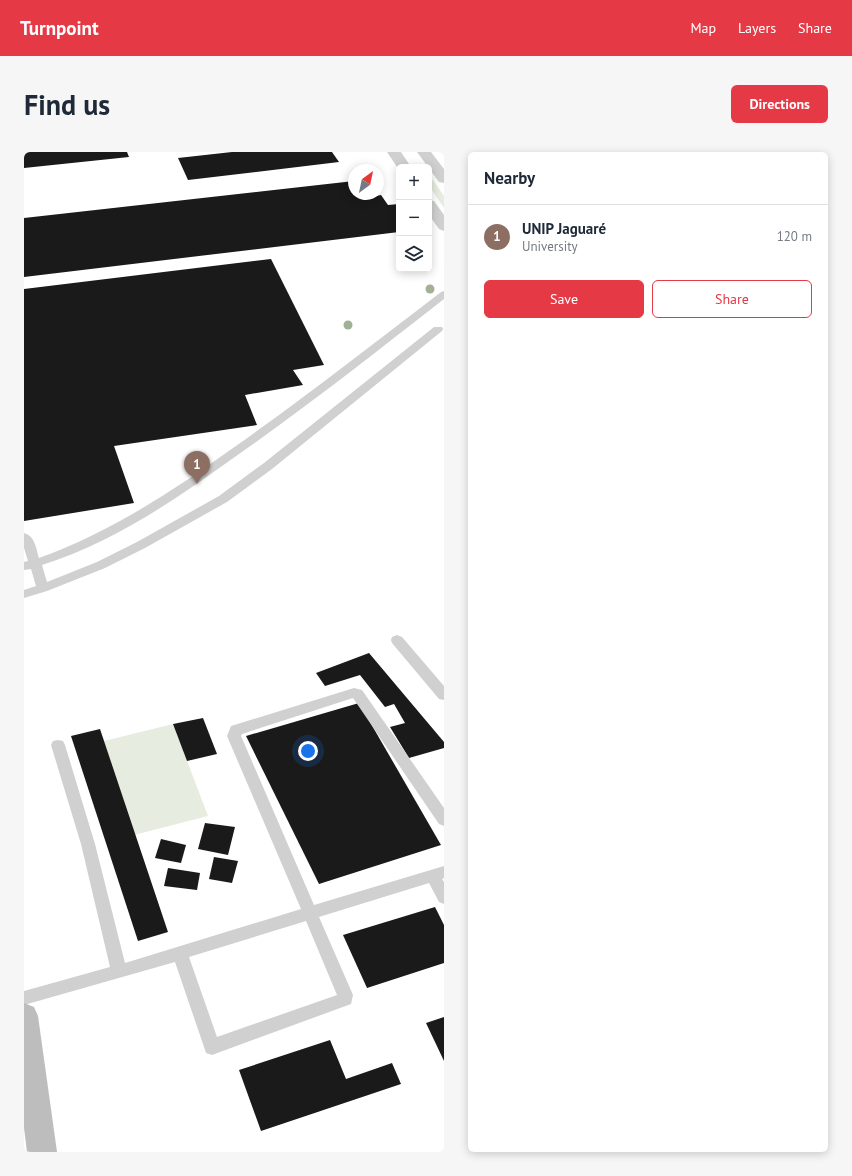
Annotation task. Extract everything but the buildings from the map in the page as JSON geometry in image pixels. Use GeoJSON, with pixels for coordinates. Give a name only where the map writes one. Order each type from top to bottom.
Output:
{"type":"FeatureCollection","features":[{"type":"Feature","properties":{"kind":"street"},"geometry":{"type":"LineString","coordinates":[[394,152],[402,164]]}},
{"type":"Feature","properties":{"kind":"street"},"geometry":{"type":"LineString","coordinates":[[424,152],[444,179]]}},
{"type":"Feature","properties":{"kind":"street"},"geometry":{"type":"LineString","coordinates":[[432,208],[444,226]]}},
{"type":"Feature","properties":{"kind":"street"},"geometry":{"type":"LineString","coordinates":[[24,1016],[42,1152]]}},
{"type":"Feature","properties":{"kind":"lane"},"geometry":{"type":"LineString","coordinates":[[24,566],[36,563],[83,544],[120,527],[180,491],[264,432],[444,294]]}},
{"type":"Feature","properties":{"kind":"lane"},"geometry":{"type":"LineString","coordinates":[[24,594],[101,566],[223,499],[268,466],[438,329]]}},
{"type":"Feature","properties":{"kind":"lane"},"geometry":{"type":"LineString","coordinates":[[24,537],[27,539],[36,563],[43,588]]}},
{"type":"Feature","properties":{"kind":"lane"},"geometry":{"type":"LineString","coordinates":[[397,640],[444,695]]}},
{"type":"Feature","properties":{"kind":"lane"},"geometry":{"type":"LineString","coordinates":[[180,953],[212,1048],[345,999],[234,736],[236,730],[354,693],[357,694],[444,820]]}},
{"type":"Feature","properties":{"kind":"lane"},"geometry":{"type":"LineString","coordinates":[[58,745],[88,844],[119,972]]}},
{"type":"Feature","properties":{"kind":"lane"},"geometry":{"type":"LineString","coordinates":[[24,998],[119,972],[439,874],[444,897]]}},
{"type":"Feature","properties":{"kind":"shaded area"},"geometry":{"type":"Polygon","coordinates":[[[432,180],[444,196],[444,208],[432,190],[432,180]]]}},
{"type":"Feature","properties":{"kind":"shaded area"},"geometry":{"type":"Polygon","coordinates":[[[173,724],[208,816],[134,835],[104,741],[173,724]]]}},
{"type":"Feature","properties":{"kind":"place","name":"UNIP Jaguaré"},"geometry":{"type":"Point","coordinates":[197,484]}}]}
